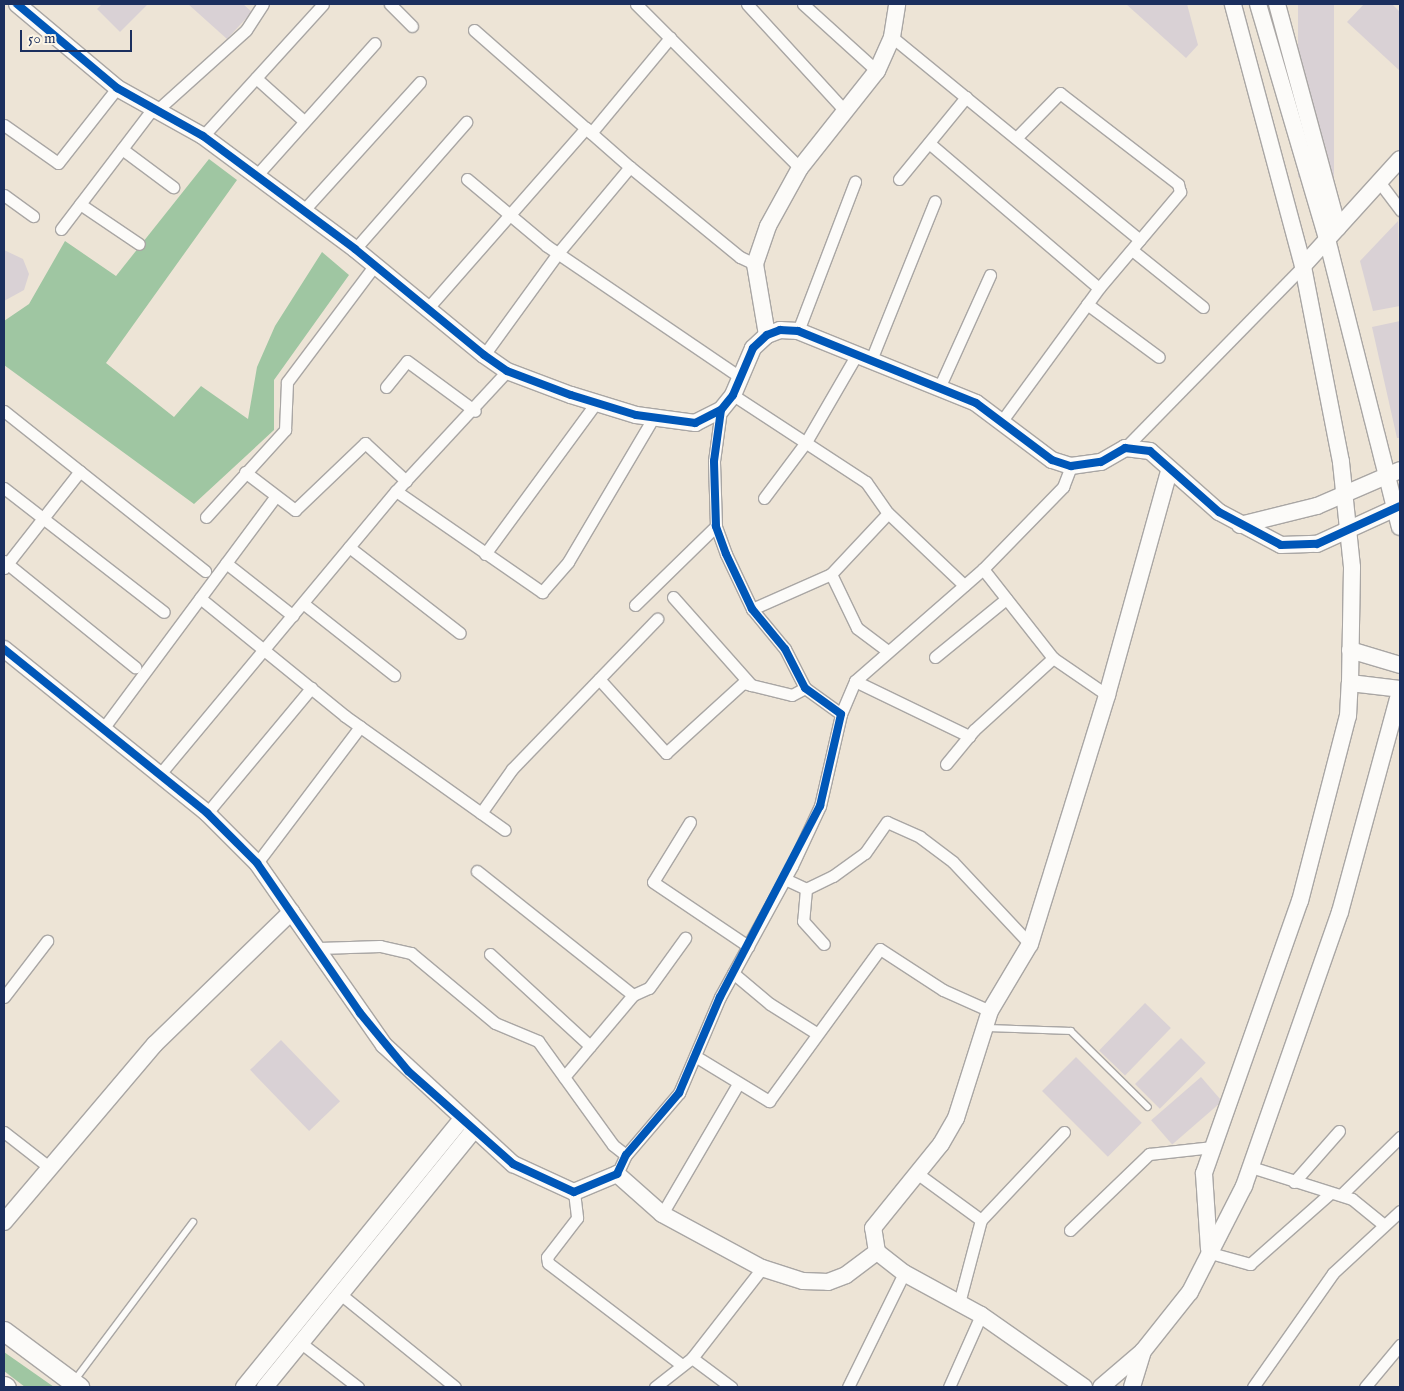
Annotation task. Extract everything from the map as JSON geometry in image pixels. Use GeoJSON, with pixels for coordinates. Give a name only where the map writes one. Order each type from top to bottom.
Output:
{"type":"FeatureCollection","features":[{"type":"Feature","properties":{"kind":"main road"},"geometry":{"type":"LineString","coordinates":[[4,1332],[76,1385]]}},
{"type":"Feature","properties":{"kind":"street"},"geometry":{"type":"LineString","coordinates":[[17,4],[117,88],[153,111],[204,136],[355,249],[484,356],[507,371],[596,403],[653,418],[695,423],[720,410],[733,395],[753,348],[767,335],[780,330],[798,332],[976,403],[1052,460],[1071,466],[1101,462],[1125,448],[1303,266],[1400,159]]}},
{"type":"Feature","properties":{"kind":"street"},"geometry":{"type":"LineString","coordinates":[[61,229],[122,148],[153,111],[246,30],[263,4]]}},
{"type":"Feature","properties":{"kind":"street"},"geometry":{"type":"LineString","coordinates":[[204,136],[323,4]]}},
{"type":"Feature","properties":{"kind":"street"},"geometry":{"type":"LineString","coordinates":[[390,4],[412,26]]}},
{"type":"Feature","properties":{"kind":"street"},"geometry":{"type":"LineString","coordinates":[[636,4],[800,168]]}},
{"type":"Feature","properties":{"kind":"street"},"geometry":{"type":"LineString","coordinates":[[747,4],[845,111]]}},
{"type":"Feature","properties":{"kind":"street"},"geometry":{"type":"LineString","coordinates":[[803,4],[877,71]]}},
{"type":"Feature","properties":{"kind":"street"},"geometry":{"type":"LineString","coordinates":[[767,335],[755,264],[768,226],[800,168],[877,71],[892,37],[897,4]]}},
{"type":"Feature","properties":{"kind":"street"},"geometry":{"type":"LineString","coordinates":[[1208,1251],[1204,1173],[1300,901],[1348,716],[1350,683],[1350,530],[1347,495],[1303,266],[1233,4]]}},
{"type":"Feature","properties":{"kind":"street"},"geometry":{"type":"LineString","coordinates":[[1258,4],[1332,234]]}},
{"type":"Feature","properties":{"kind":"street"},"geometry":{"type":"LineString","coordinates":[[1277,4],[1332,234],[1395,474],[1400,527]]}},
{"type":"Feature","properties":{"kind":"street"},"geometry":{"type":"LineString","coordinates":[[474,30],[630,167],[740,257],[755,264]]}},
{"type":"Feature","properties":{"kind":"street"},"geometry":{"type":"LineString","coordinates":[[892,37],[1017,137],[1140,240]]}},
{"type":"Feature","properties":{"kind":"street"},"geometry":{"type":"LineString","coordinates":[[427,308],[508,214],[588,130],[670,38]]}},
{"type":"Feature","properties":{"kind":"street"},"geometry":{"type":"LineString","coordinates":[[256,176],[375,43]]}},
{"type":"Feature","properties":{"kind":"street"},"geometry":{"type":"LineString","coordinates":[[256,78],[304,121]]}},
{"type":"Feature","properties":{"kind":"street"},"geometry":{"type":"LineString","coordinates":[[303,210],[420,82]]}},
{"type":"Feature","properties":{"kind":"street"},"geometry":{"type":"LineString","coordinates":[[4,125],[58,163],[117,88]]}},
{"type":"Feature","properties":{"kind":"street"},"geometry":{"type":"LineString","coordinates":[[1001,422],[1099,288],[1177,196],[1178,184],[1060,92],[1017,137]]}},
{"type":"Feature","properties":{"kind":"street"},"geometry":{"type":"LineString","coordinates":[[899,179],[966,97]]}},
{"type":"Feature","properties":{"kind":"street"},"geometry":{"type":"LineString","coordinates":[[355,249],[466,122]]}},
{"type":"Feature","properties":{"kind":"street"},"geometry":{"type":"LineString","coordinates":[[929,143],[1099,288]]}},
{"type":"Feature","properties":{"kind":"street"},"geometry":{"type":"LineString","coordinates":[[122,148],[173,186]]}},
{"type":"Feature","properties":{"kind":"street"},"geometry":{"type":"LineString","coordinates":[[484,356],[558,253],[630,167]]}},
{"type":"Feature","properties":{"kind":"street"},"geometry":{"type":"LineString","coordinates":[[467,179],[558,253],[740,377]]}},
{"type":"Feature","properties":{"kind":"street"},"geometry":{"type":"LineString","coordinates":[[798,332],[855,182]]}},
{"type":"Feature","properties":{"kind":"street"},"geometry":{"type":"LineString","coordinates":[[1380,183],[1400,210]]}},
{"type":"Feature","properties":{"kind":"street"},"geometry":{"type":"LineString","coordinates":[[4,195],[33,216]]}},
{"type":"Feature","properties":{"kind":"street"},"geometry":{"type":"LineString","coordinates":[[764,498],[806,442],[864,357],[935,201]]}},
{"type":"Feature","properties":{"kind":"street"},"geometry":{"type":"LineString","coordinates":[[80,204],[139,244]]}},
{"type":"Feature","properties":{"kind":"street"},"geometry":{"type":"LineString","coordinates":[[1132,250],[1203,308]]}},
{"type":"Feature","properties":{"kind":"street"},"geometry":{"type":"LineString","coordinates":[[206,517],[285,430],[287,382],[375,265]]}},
{"type":"Feature","properties":{"kind":"street"},"geometry":{"type":"LineString","coordinates":[[939,388],[990,275]]}},
{"type":"Feature","properties":{"kind":"street"},"geometry":{"type":"LineString","coordinates":[[1087,304],[1160,357]]}},
{"type":"Feature","properties":{"kind":"street"},"geometry":{"type":"LineString","coordinates":[[386,386],[407,360],[475,410]]}},
{"type":"Feature","properties":{"kind":"street"},"geometry":{"type":"LineString","coordinates":[[160,774],[266,650],[396,491],[475,410],[507,371]]}},
{"type":"Feature","properties":{"kind":"street"},"geometry":{"type":"LineString","coordinates":[[733,395],[866,482],[888,513],[964,585]]}},
{"type":"Feature","properties":{"kind":"street"},"geometry":{"type":"LineString","coordinates":[[485,554],[596,403]]}},
{"type":"Feature","properties":{"kind":"street"},"geometry":{"type":"LineString","coordinates":[[720,410],[714,461],[716,526],[752,609],[785,649],[805,688],[841,714]]}},
{"type":"Feature","properties":{"kind":"street"},"geometry":{"type":"LineString","coordinates":[[4,411],[205,571]]}},
{"type":"Feature","properties":{"kind":"street"},"geometry":{"type":"LineString","coordinates":[[396,491],[542,592],[568,562],[653,418]]}},
{"type":"Feature","properties":{"kind":"street"},"geometry":{"type":"LineString","coordinates":[[245,472],[290,509],[298,508],[365,443],[406,481]]}},
{"type":"Feature","properties":{"kind":"street"},"geometry":{"type":"LineString","coordinates":[[1125,448],[1150,451],[1170,471],[1240,525],[1281,545],[1300,547],[1350,530],[1398,508]]}},
{"type":"Feature","properties":{"kind":"street"},"geometry":{"type":"LineString","coordinates":[[4,649],[207,813],[257,863],[319,948],[384,1045],[461,1120],[513,1164],[574,1192],[617,1174],[626,1155],[679,1094],[733,973],[785,879],[820,806],[841,714],[855,682],[983,569],[1063,487],[1071,466]]}},
{"type":"Feature","properties":{"kind":"street"},"geometry":{"type":"LineString","coordinates":[[80,471],[5,564],[135,667]]}},
{"type":"Feature","properties":{"kind":"street"},"geometry":{"type":"LineString","coordinates":[[1084,1387],[981,1315],[904,1273],[877,1252],[873,1228],[918,1174],[956,1118],[988,1028],[990,1011],[1030,944],[1107,695],[1170,471]]}},
{"type":"Feature","properties":{"kind":"street"},"geometry":{"type":"LineString","coordinates":[[1240,525],[1347,495],[1395,474]]}},
{"type":"Feature","properties":{"kind":"street"},"geometry":{"type":"LineString","coordinates":[[4,488],[164,612]]}},
{"type":"Feature","properties":{"kind":"street"},"geometry":{"type":"LineString","coordinates":[[102,730],[275,497]]}},
{"type":"Feature","properties":{"kind":"street"},"geometry":{"type":"LineString","coordinates":[[752,609],[831,574],[888,513]]}},
{"type":"Feature","properties":{"kind":"street"},"geometry":{"type":"LineString","coordinates":[[635,605],[716,526]]}},
{"type":"Feature","properties":{"kind":"street"},"geometry":{"type":"LineString","coordinates":[[349,547],[460,633]]}},
{"type":"Feature","properties":{"kind":"street"},"geometry":{"type":"LineString","coordinates":[[226,563],[293,616]]}},
{"type":"Feature","properties":{"kind":"street"},"geometry":{"type":"LineString","coordinates":[[983,569],[1053,658],[1107,695]]}},
{"type":"Feature","properties":{"kind":"street"},"geometry":{"type":"LineString","coordinates":[[831,574],[857,628],[888,651]]}},
{"type":"Feature","properties":{"kind":"street"},"geometry":{"type":"LineString","coordinates":[[674,597],[750,685]]}},
{"type":"Feature","properties":{"kind":"street"},"geometry":{"type":"LineString","coordinates":[[200,598],[360,727],[505,830]]}},
{"type":"Feature","properties":{"kind":"street"},"geometry":{"type":"LineString","coordinates":[[935,657],[1006,599]]}},
{"type":"Feature","properties":{"kind":"street"},"geometry":{"type":"LineString","coordinates":[[304,604],[394,675]]}},
{"type":"Feature","properties":{"kind":"street"},"geometry":{"type":"LineString","coordinates":[[481,813],[512,769],[657,619]]}},
{"type":"Feature","properties":{"kind":"street"},"geometry":{"type":"LineString","coordinates":[[1350,650],[1400,665]]}},
{"type":"Feature","properties":{"kind":"street"},"geometry":{"type":"LineString","coordinates":[[946,764],[969,736],[1053,658]]}},
{"type":"Feature","properties":{"kind":"street"},"geometry":{"type":"LineString","coordinates":[[599,679],[666,753],[742,683],[792,695],[805,688]]}},
{"type":"Feature","properties":{"kind":"street"},"geometry":{"type":"LineString","coordinates":[[855,682],[969,736]]}},
{"type":"Feature","properties":{"kind":"street"},"geometry":{"type":"LineString","coordinates":[[1100,1387],[1143,1351],[1190,1292],[1208,1251],[1251,1167],[1340,912],[1400,690],[1350,683]]}},
{"type":"Feature","properties":{"kind":"street"},"geometry":{"type":"LineString","coordinates":[[207,813],[311,688]]}},
{"type":"Feature","properties":{"kind":"street"},"geometry":{"type":"LineString","coordinates":[[257,863],[360,727]]}},
{"type":"Feature","properties":{"kind":"street"},"geometry":{"type":"LineString","coordinates":[[690,822],[653,882],[748,946]]}},
{"type":"Feature","properties":{"kind":"street"},"geometry":{"type":"LineString","coordinates":[[806,890],[866,853],[887,822],[920,837],[953,862],[1030,944]]}},
{"type":"Feature","properties":{"kind":"street"},"geometry":{"type":"LineString","coordinates":[[477,871],[634,994]]}},
{"type":"Feature","properties":{"kind":"street"},"geometry":{"type":"LineString","coordinates":[[785,879],[806,890]]}},
{"type":"Feature","properties":{"kind":"street"},"geometry":{"type":"LineString","coordinates":[[806,890],[803,921],[824,944]]}},
{"type":"Feature","properties":{"kind":"street"},"geometry":{"type":"LineString","coordinates":[[6,1215],[50,1168],[155,1044],[291,912]]}},
{"type":"Feature","properties":{"kind":"street"},"geometry":{"type":"LineString","coordinates":[[564,1077],[634,994],[649,988],[685,938]]}},
{"type":"Feature","properties":{"kind":"street"},"geometry":{"type":"LineString","coordinates":[[4,997],[47,941]]}},
{"type":"Feature","properties":{"kind":"street"},"geometry":{"type":"LineString","coordinates":[[319,948],[380,946],[411,953],[495,1022],[538,1041],[613,1146],[626,1155]]}},
{"type":"Feature","properties":{"kind":"street"},"geometry":{"type":"LineString","coordinates":[[695,1056],[738,1084],[769,1101],[816,1033],[880,949],[943,990],[990,1011]]}},
{"type":"Feature","properties":{"kind":"street"},"geometry":{"type":"LineString","coordinates":[[490,954],[590,1046]]}},
{"type":"Feature","properties":{"kind":"street"},"geometry":{"type":"LineString","coordinates":[[733,973],[770,1004],[816,1033]]}},
{"type":"Feature","properties":{"kind":"street"},"geometry":{"type":"LineString","coordinates":[[662,1214],[738,1084]]}},
{"type":"Feature","properties":{"kind":"street"},"geometry":{"type":"LineString","coordinates":[[244,1387],[461,1120]]}},
{"type":"Feature","properties":{"kind":"street"},"geometry":{"type":"LineString","coordinates":[[265,1387],[339,1293],[474,1131]]}},
{"type":"Feature","properties":{"kind":"street"},"geometry":{"type":"LineString","coordinates":[[1294,1182],[1338,1131]]}},
{"type":"Feature","properties":{"kind":"street"},"geometry":{"type":"LineString","coordinates":[[4,1132],[50,1168]]}},
{"type":"Feature","properties":{"kind":"street"},"geometry":{"type":"LineString","coordinates":[[959,1303],[981,1220],[1064,1132]]}},
{"type":"Feature","properties":{"kind":"street"},"geometry":{"type":"LineString","coordinates":[[1208,1251],[1250,1264],[1335,1194],[1400,1136]]}},
{"type":"Feature","properties":{"kind":"street"},"geometry":{"type":"LineString","coordinates":[[1070,1230],[1149,1154],[1213,1146]]}},
{"type":"Feature","properties":{"kind":"street"},"geometry":{"type":"LineString","coordinates":[[1251,1167],[1352,1199],[1384,1225]]}},
{"type":"Feature","properties":{"kind":"street"},"geometry":{"type":"LineString","coordinates":[[617,1174],[662,1214],[762,1268],[803,1281],[828,1282],[846,1275],[877,1252]]}},
{"type":"Feature","properties":{"kind":"street"},"geometry":{"type":"LineString","coordinates":[[918,1174],[981,1220]]}},
{"type":"Feature","properties":{"kind":"street"},"geometry":{"type":"LineString","coordinates":[[574,1192],[577,1218],[547,1257],[548,1263],[682,1365]]}},
{"type":"Feature","properties":{"kind":"street"},"geometry":{"type":"LineString","coordinates":[[1253,1387],[1333,1273],[1400,1211]]}},
{"type":"Feature","properties":{"kind":"street"},"geometry":{"type":"LineString","coordinates":[[655,1387],[692,1358],[762,1268]]}},
{"type":"Feature","properties":{"kind":"street"},"geometry":{"type":"LineString","coordinates":[[848,1387],[904,1273]]}},
{"type":"Feature","properties":{"kind":"street"},"geometry":{"type":"LineString","coordinates":[[339,1293],[449,1385]]}},
{"type":"Feature","properties":{"kind":"street"},"geometry":{"type":"LineString","coordinates":[[949,1387],[981,1315]]}},
{"type":"Feature","properties":{"kind":"street"},"geometry":{"type":"LineString","coordinates":[[301,1343],[358,1387]]}},
{"type":"Feature","properties":{"kind":"street"},"geometry":{"type":"LineString","coordinates":[[1365,1387],[1400,1346]]}},
{"type":"Feature","properties":{"kind":"street"},"geometry":{"type":"LineString","coordinates":[[1132,1387],[1143,1351]]}},
{"type":"Feature","properties":{"kind":"street"},"geometry":{"type":"LineString","coordinates":[[692,1358],[732,1387]]}},
{"type":"Feature","properties":{"kind":"lane"},"geometry":{"type":"LineString","coordinates":[[988,1028],[1071,1031],[1148,1107]]}},
{"type":"Feature","properties":{"kind":"lane"},"geometry":{"type":"LineString","coordinates":[[76,1385],[193,1222]]}},
{"type":"Feature","properties":{"kind":"green space"},"geometry":{"type":"Polygon","coordinates":[[[209,159],[237,180],[106,363],[174,417],[201,386],[248,419],[257,367],[275,326],[322,252],[349,275],[274,380],[274,430],[194,504],[4,365],[4,321],[29,304],[65,241],[116,276],[209,159]]]}},
{"type":"Feature","properties":{"kind":"green space"},"geometry":{"type":"Polygon","coordinates":[[[4,1352],[54,1387],[25,1387],[4,1371],[4,1352]]]}},
{"type":"Feature","properties":{"kind":"building"},"geometry":{"type":"Polygon","coordinates":[[[102,4],[148,4],[120,32],[97,9],[102,4]]]}},
{"type":"Feature","properties":{"kind":"building"},"geometry":{"type":"Polygon","coordinates":[[[188,4],[243,4],[252,12],[227,39],[188,4]]]}},
{"type":"Feature","properties":{"kind":"building"},"geometry":{"type":"Polygon","coordinates":[[[1126,4],[1187,4],[1198,45],[1186,58],[1126,4]]]}},
{"type":"Feature","properties":{"kind":"building"},"geometry":{"type":"Polygon","coordinates":[[[1298,4],[1334,4],[1334,177],[1298,177],[1298,4]]]}},
{"type":"Feature","properties":{"kind":"building"},"geometry":{"type":"Polygon","coordinates":[[[1364,4],[1392,4],[1400,12],[1400,71],[1347,22],[1364,4]]]}},
{"type":"Feature","properties":{"kind":"building"},"geometry":{"type":"Polygon","coordinates":[[[1398,221],[1400,306],[1373,311],[1360,261],[1398,221]]]}},
{"type":"Feature","properties":{"kind":"building"},"geometry":{"type":"Polygon","coordinates":[[[4,250],[23,259],[29,274],[24,290],[4,301],[4,250]]]}},
{"type":"Feature","properties":{"kind":"building"},"geometry":{"type":"Polygon","coordinates":[[[1400,321],[1400,438],[1397,438],[1372,327],[1400,321]]]}},
{"type":"Feature","properties":{"kind":"building"},"geometry":{"type":"Polygon","coordinates":[[[1145,1003],[1171,1028],[1125,1075],[1099,1050],[1145,1003]]]}},
{"type":"Feature","properties":{"kind":"building"},"geometry":{"type":"Polygon","coordinates":[[[1181,1038],[1206,1063],[1160,1109],[1135,1084],[1181,1038]]]}},
{"type":"Feature","properties":{"kind":"building"},"geometry":{"type":"Polygon","coordinates":[[[281,1040],[340,1101],[309,1131],[250,1070],[281,1040]]]}},
{"type":"Feature","properties":{"kind":"building"},"geometry":{"type":"Polygon","coordinates":[[[1076,1057],[1142,1123],[1108,1157],[1042,1091],[1076,1057]]]}},
{"type":"Feature","properties":{"kind":"building"},"geometry":{"type":"Polygon","coordinates":[[[1201,1077],[1222,1101],[1172,1144],[1151,1120],[1201,1077]]]}},
{"type":"Feature","properties":{"kind":"cycle path"},"geometry":{"type":"LineString","coordinates":[[17,4],[117,88],[203,136],[355,249],[484,355],[507,371],[571,395],[636,415],[695,423],[721,410],[733,395],[753,348],[767,335],[780,330],[798,331],[976,403],[1052,460],[1071,466],[1101,462],[1125,448],[1150,451],[1219,512],[1281,545],[1317,544],[1400,506]]}},
{"type":"Feature","properties":{"kind":"cycle path"},"geometry":{"type":"LineString","coordinates":[[4,649],[207,813],[257,863],[360,1013],[408,1071],[513,1164],[574,1192],[617,1174],[626,1155],[679,1093],[720,997],[820,806],[841,714],[805,688],[785,649],[752,609],[726,554],[716,526],[714,461],[721,410]]}}]}
